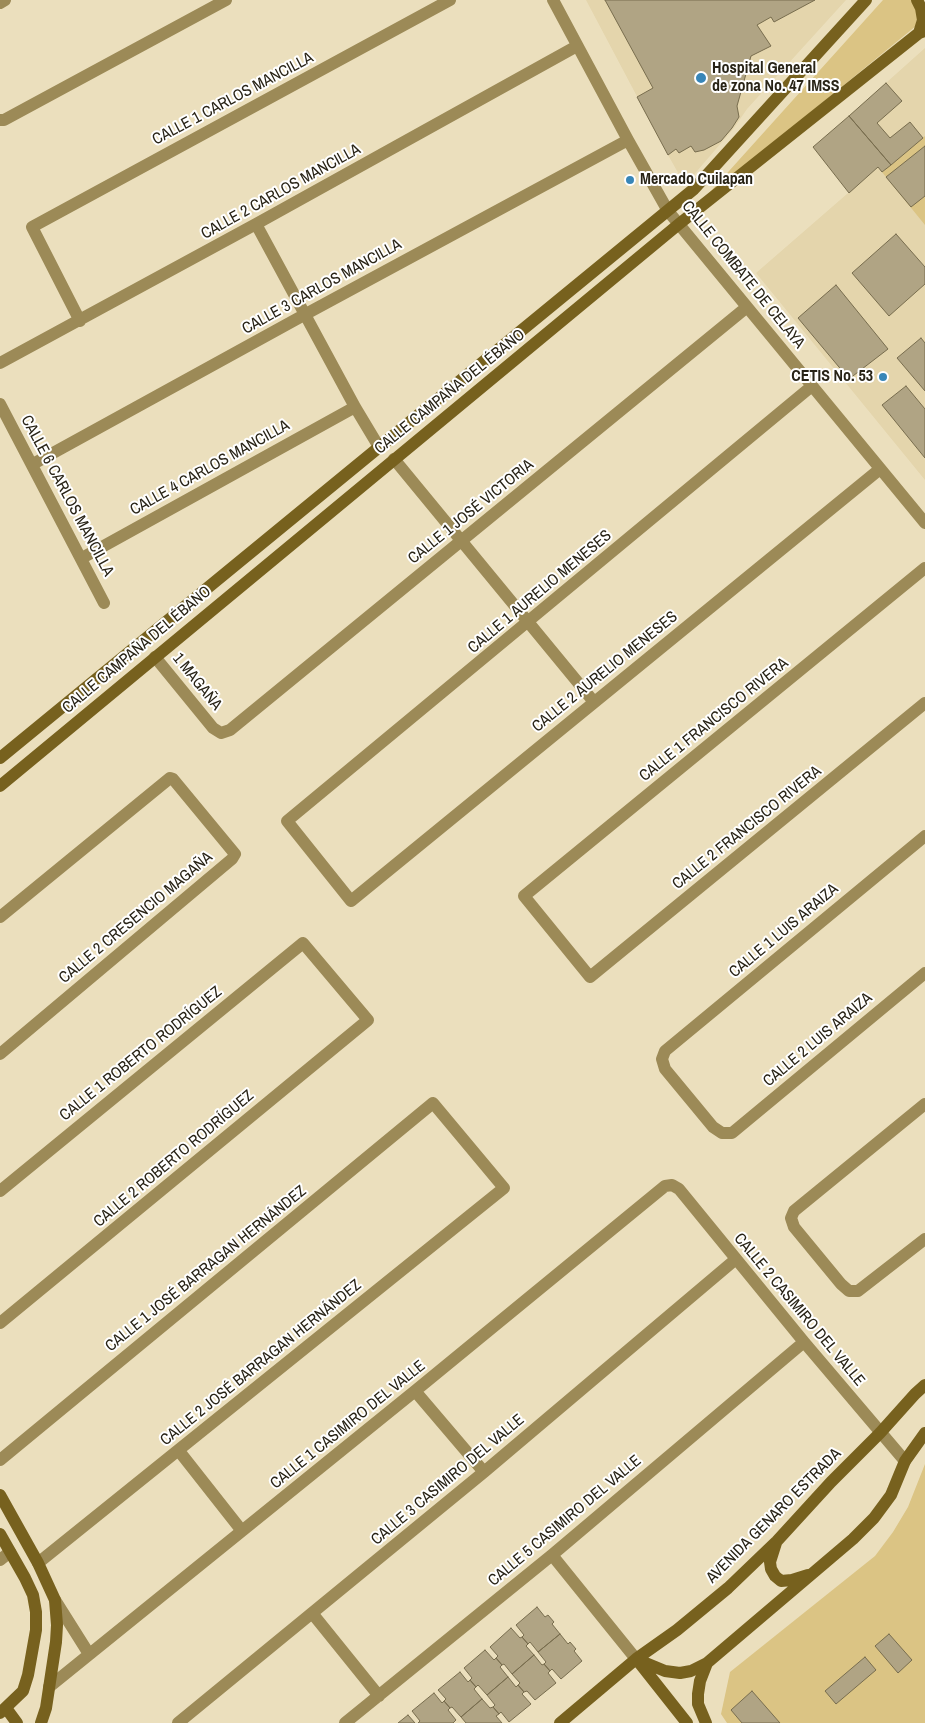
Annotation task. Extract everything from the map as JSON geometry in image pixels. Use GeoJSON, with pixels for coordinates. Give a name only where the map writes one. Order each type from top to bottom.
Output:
{"type":"FeatureCollection","features":[{"type":"Feature","properties":{"kind":"street"},"geometry":{"type":"LineString","coordinates":[[0,3],[6,0]]}},
{"type":"Feature","properties":{"kind":"street"},"geometry":{"type":"LineString","coordinates":[[2,120],[226,0]]}},
{"type":"Feature","properties":{"kind":"street","name":"CALLE 1 CARLOS MANCILLA"},"geometry":{"type":"LineString","coordinates":[[80,320],[32,227],[450,0]]}},
{"type":"Feature","properties":{"kind":"street","name":"CALLE COMBATE DE CELAYA"},"geometry":{"type":"LineString","coordinates":[[553,0],[668,211],[925,523]]}},
{"type":"Feature","properties":{"kind":"street","name":"CALLE CAMPAÑA DEL ÉBANO"},"geometry":{"type":"LineString","coordinates":[[0,758],[668,211],[694,188],[866,0]]}},
{"type":"Feature","properties":{"kind":"street"},"geometry":{"type":"LineString","coordinates":[[917,0],[921,8],[923,20],[922,32]]}},
{"type":"Feature","properties":{"kind":"street","name":"CALLE CAMPAÑA DEL ÉBANO"},"geometry":{"type":"LineString","coordinates":[[0,786],[679,224],[922,32]]}},
{"type":"Feature","properties":{"kind":"street","name":"CALLE 2 CARLOS MANCILLA"},"geometry":{"type":"LineString","coordinates":[[0,363],[577,46]]}},
{"type":"Feature","properties":{"kind":"street","name":"CALLE 3 CARLOS MANCILLA"},"geometry":{"type":"LineString","coordinates":[[33,464],[304,314],[628,140]]}},
{"type":"Feature","properties":{"kind":"street"},"geometry":{"type":"LineString","coordinates":[[256,224],[355,407],[379,447]]}},
{"type":"Feature","properties":{"kind":"street","name":"CALLE 1 JOSÉ VICTORIA"},"geometry":{"type":"LineString","coordinates":[[213,728],[221,733],[230,730],[748,307]]}},
{"type":"Feature","properties":{"kind":"street","name":"CALLE 1 AURELIO MENESES"},"geometry":{"type":"LineString","coordinates":[[351,901],[287,821],[812,386]]}},
{"type":"Feature","properties":{"kind":"street","name":"CALLE 6 CARLOS MANCILLA"},"geometry":{"type":"LineString","coordinates":[[0,404],[104,603]]}},
{"type":"Feature","properties":{"kind":"street","name":"CALLE 4 CARLOS MANCILLA"},"geometry":{"type":"LineString","coordinates":[[82,558],[355,407]]}},
{"type":"Feature","properties":{"kind":"street"},"geometry":{"type":"LineString","coordinates":[[394,459],[594,702]]}},
{"type":"Feature","properties":{"kind":"street","name":"CALLE 2 AURELIO MENESES"},"geometry":{"type":"LineString","coordinates":[[351,901],[880,469]]}},
{"type":"Feature","properties":{"kind":"street"},"geometry":{"type":"LineString","coordinates":[[254,549],[267,564]]}},
{"type":"Feature","properties":{"kind":"street","name":"CALLE 1 FRANCISCO RIVERA"},"geometry":{"type":"LineString","coordinates":[[590,977],[524,896],[925,568]]}},
{"type":"Feature","properties":{"kind":"street","name":"1 MAGAÑA"},"geometry":{"type":"LineString","coordinates":[[155,657],[213,728]]}},
{"type":"Feature","properties":{"kind":"street","name":"CALLE 2 FRANCISCO RIVERA"},"geometry":{"type":"LineString","coordinates":[[590,977],[925,703]]}},
{"type":"Feature","properties":{"kind":"street","name":"CALLE 2 CRESENCIO MAGAÑA"},"geometry":{"type":"LineString","coordinates":[[0,917],[167,779],[173,779],[233,851],[234,857],[0,1054]]}},
{"type":"Feature","properties":{"kind":"street","name":"CALLE 1 LUIS ARAIZA"},"geometry":{"type":"LineString","coordinates":[[732,1133],[722,1133],[713,1127],[665,1069],[662,1059],[665,1051],[925,836]]}},
{"type":"Feature","properties":{"kind":"street","name":"CALLE 1 ROBERTO RODRÍGUEZ"},"geometry":{"type":"LineString","coordinates":[[0,1191],[303,943],[368,1020]]}},
{"type":"Feature","properties":{"kind":"street","name":"CALLE 2 LUIS ARAIZA"},"geometry":{"type":"LineString","coordinates":[[732,1133],[925,973]]}},
{"type":"Feature","properties":{"kind":"street","name":"CALLE 2 ROBERTO RODRÍGUEZ"},"geometry":{"type":"LineString","coordinates":[[0,1323],[368,1020]]}},
{"type":"Feature","properties":{"kind":"street","name":"CALLE 2 JOSÉ BARRAGAN HERNÁNDEZ"},"geometry":{"type":"LineString","coordinates":[[38,1563],[504,1188],[433,1104]]}},
{"type":"Feature","properties":{"kind":"street","name":"CALLE 1 JOSÉ BARRAGAN HERNÁNDEZ"},"geometry":{"type":"LineString","coordinates":[[0,1460],[433,1104]]}},
{"type":"Feature","properties":{"kind":"street"},"geometry":{"type":"LineString","coordinates":[[925,1104],[794,1211],[791,1218],[794,1227],[848,1291],[858,1292],[925,1239]]}},
{"type":"Feature","properties":{"kind":"street","name":"CALLE 2 CASIMIRO DEL VALLE"},"geometry":{"type":"LineString","coordinates":[[665,1186],[672,1185],[679,1189],[804,1342],[905,1461]]}},
{"type":"Feature","properties":{"kind":"street","name":"CALLE 1 CASIMIRO DEL VALLE"},"geometry":{"type":"LineString","coordinates":[[49,1687],[665,1186]]}},
{"type":"Feature","properties":{"kind":"street","name":"CALLE 3 CASIMIRO DEL VALLE"},"geometry":{"type":"LineString","coordinates":[[178,1723],[484,1472],[736,1259]]}},
{"type":"Feature","properties":{"kind":"street","name":"CALLE 5 CASIMIRO DEL VALLE"},"geometry":{"type":"LineString","coordinates":[[345,1723],[552,1555],[804,1342]]}},
{"type":"Feature","properties":{"kind":"street","name":"AVENIDA GENARO ESTRADA"},"geometry":{"type":"LineString","coordinates":[[560,1723],[636,1659],[677,1630],[728,1588],[777,1541],[925,1385]]}},
{"type":"Feature","properties":{"kind":"street"},"geometry":{"type":"LineString","coordinates":[[415,1391],[484,1472]]}},
{"type":"Feature","properties":{"kind":"street"},"geometry":{"type":"LineString","coordinates":[[636,1659],[665,1671],[680,1673],[691,1671],[707,1663],[853,1539],[874,1518],[891,1495],[905,1461],[925,1433]]}},
{"type":"Feature","properties":{"kind":"street"},"geometry":{"type":"LineString","coordinates":[[179,1451],[242,1531]]}},
{"type":"Feature","properties":{"kind":"street"},"geometry":{"type":"LineString","coordinates":[[0,1496],[38,1563],[55,1600],[89,1654]]}},
{"type":"Feature","properties":{"kind":"street"},"geometry":{"type":"LineString","coordinates":[[0,1534],[25,1578],[36,1612],[36,1630],[28,1675],[23,1691],[2,1707],[16,1723]]}},
{"type":"Feature","properties":{"kind":"street"},"geometry":{"type":"LineString","coordinates":[[777,1541],[770,1562],[775,1576],[781,1581],[812,1574]]}},
{"type":"Feature","properties":{"kind":"street"},"geometry":{"type":"LineString","coordinates":[[0,1560],[10,1552]]}},
{"type":"Feature","properties":{"kind":"street"},"geometry":{"type":"LineString","coordinates":[[552,1555],[688,1723]]}},
{"type":"Feature","properties":{"kind":"street"},"geometry":{"type":"LineString","coordinates":[[40,1723],[46,1708],[56,1642],[55,1600]]}},
{"type":"Feature","properties":{"kind":"street"},"geometry":{"type":"LineString","coordinates":[[312,1613],[379,1696]]}},
{"type":"Feature","properties":{"kind":"street"},"geometry":{"type":"LineString","coordinates":[[706,1723],[698,1704],[698,1694],[700,1681],[707,1663]]}},
{"type":"Feature","properties":{"kind":"shaded area","name":"Hospital General de zona No. 47 IMSS"},"geometry":{"type":"Polygon","coordinates":[[[586,0],[846,0],[747,109],[734,128],[685,185],[586,0]]]}},
{"type":"Feature","properties":{"kind":"shaded area"},"geometry":{"type":"Polygon","coordinates":[[[883,0],[913,0],[918,13],[916,26],[702,201],[883,0]]]}},
{"type":"Feature","properties":{"kind":"shaded area","name":"CETIS No. 53"},"geometry":{"type":"Polygon","coordinates":[[[925,48],[925,480],[756,273],[878,167],[890,165],[849,116],[925,48]]]}},
{"type":"Feature","properties":{"kind":"shaded area"},"geometry":{"type":"Polygon","coordinates":[[[925,136],[925,225],[882,172],[925,136]]]}},
{"type":"Feature","properties":{"kind":"shaded area"},"geometry":{"type":"Polygon","coordinates":[[[925,1464],[925,1723],[727,1723],[721,1714],[730,1672],[875,1556],[893,1532],[908,1507],[925,1464]]]}},
{"type":"Feature","properties":{"kind":"building","name":"Hospital General de zona No. 47 IMSS"},"geometry":{"type":"Polygon","coordinates":[[[605,0],[815,0],[774,22],[771,17],[757,25],[771,46],[751,56],[737,106],[739,117],[721,141],[704,150],[695,152],[691,146],[679,153],[676,149],[668,155],[637,97],[653,88],[605,0]]]}},
{"type":"Feature","properties":{"kind":"building"},"geometry":{"type":"Polygon","coordinates":[[[886,83],[902,101],[877,123],[890,138],[910,122],[923,138],[891,165],[849,116],[886,83]]]}},
{"type":"Feature","properties":{"kind":"building"},"geometry":{"type":"Polygon","coordinates":[[[849,116],[891,165],[882,172],[878,167],[849,193],[813,147],[849,116]]]}},
{"type":"Feature","properties":{"kind":"building"},"geometry":{"type":"Polygon","coordinates":[[[925,146],[925,196],[911,207],[886,177],[925,146]]]}},
{"type":"Feature","properties":{"kind":"building"},"geometry":{"type":"Polygon","coordinates":[[[896,234],[925,267],[925,284],[889,316],[852,273],[896,234]]]}},
{"type":"Feature","properties":{"kind":"building"},"geometry":{"type":"Polygon","coordinates":[[[836,285],[888,349],[849,379],[798,318],[836,285]]]}},
{"type":"Feature","properties":{"kind":"building"},"geometry":{"type":"Polygon","coordinates":[[[921,338],[925,343],[925,391],[897,358],[921,338]]]}},
{"type":"Feature","properties":{"kind":"building"},"geometry":{"type":"Polygon","coordinates":[[[906,386],[925,409],[925,458],[882,405],[906,386]]]}},
{"type":"Feature","properties":{"kind":"building"},"geometry":{"type":"Polygon","coordinates":[[[537,1607],[545,1617],[548,1615],[554,1622],[552,1624],[560,1634],[538,1652],[530,1642],[528,1644],[522,1637],[524,1635],[516,1625],[537,1607]]]}},
{"type":"Feature","properties":{"kind":"building"},"geometry":{"type":"Polygon","coordinates":[[[511,1628],[528,1644],[526,1646],[534,1655],[512,1674],[496,1658],[498,1656],[490,1647],[511,1628]]]}},
{"type":"Feature","properties":{"kind":"building"},"geometry":{"type":"Polygon","coordinates":[[[560,1634],[568,1644],[570,1642],[576,1649],[574,1651],[582,1661],[561,1679],[552,1669],[550,1671],[544,1664],[546,1662],[538,1652],[560,1634]]]}},
{"type":"Feature","properties":{"kind":"building"},"geometry":{"type":"Polygon","coordinates":[[[889,1634],[912,1660],[898,1673],[875,1646],[889,1634]]]}},
{"type":"Feature","properties":{"kind":"building"},"geometry":{"type":"Polygon","coordinates":[[[485,1650],[494,1660],[496,1658],[502,1665],[500,1667],[508,1677],[487,1695],[478,1685],[476,1687],[470,1680],[472,1678],[464,1668],[485,1650]]]}},
{"type":"Feature","properties":{"kind":"building"},"geometry":{"type":"Polygon","coordinates":[[[534,1655],[550,1671],[548,1673],[556,1683],[535,1700],[527,1691],[524,1692],[518,1685],[520,1683],[512,1674],[534,1655]]]}},
{"type":"Feature","properties":{"kind":"building"},"geometry":{"type":"Polygon","coordinates":[[[865,1657],[876,1670],[836,1704],[825,1691],[865,1657]]]}},
{"type":"Feature","properties":{"kind":"building"},"geometry":{"type":"Polygon","coordinates":[[[460,1672],[468,1682],[470,1680],[476,1687],[474,1689],[482,1699],[461,1717],[444,1701],[446,1699],[438,1690],[460,1672]]]}},
{"type":"Feature","properties":{"kind":"building"},"geometry":{"type":"Polygon","coordinates":[[[508,1677],[516,1687],[518,1685],[524,1692],[522,1694],[531,1704],[509,1722],[501,1712],[499,1714],[493,1707],[495,1705],[487,1695],[508,1677]]]}},
{"type":"Feature","properties":{"kind":"building"},"geometry":{"type":"Polygon","coordinates":[[[752,1691],[780,1723],[742,1723],[731,1710],[752,1691]]]}},
{"type":"Feature","properties":{"kind":"building"},"geometry":{"type":"Polygon","coordinates":[[[434,1693],[442,1703],[444,1701],[450,1708],[448,1710],[456,1720],[453,1723],[418,1723],[420,1721],[412,1711],[434,1693]]]}},
{"type":"Feature","properties":{"kind":"building"},"geometry":{"type":"Polygon","coordinates":[[[482,1699],[499,1714],[496,1716],[502,1723],[466,1723],[461,1717],[482,1699]]]}},
{"type":"Feature","properties":{"kind":"building"},"geometry":{"type":"Polygon","coordinates":[[[408,1715],[415,1723],[398,1723],[408,1715]]]}},
{"type":"Feature","properties":{"kind":"place","name":"Hospital General de zona No. 47 IMSS"},"geometry":{"type":"Point","coordinates":[701,78]}},
{"type":"Feature","properties":{"kind":"place","name":"Mercado Cuilapan"},"geometry":{"type":"Point","coordinates":[630,180]}},
{"type":"Feature","properties":{"kind":"place","name":"CETIS No. 53"},"geometry":{"type":"Point","coordinates":[883,377]}}]}
